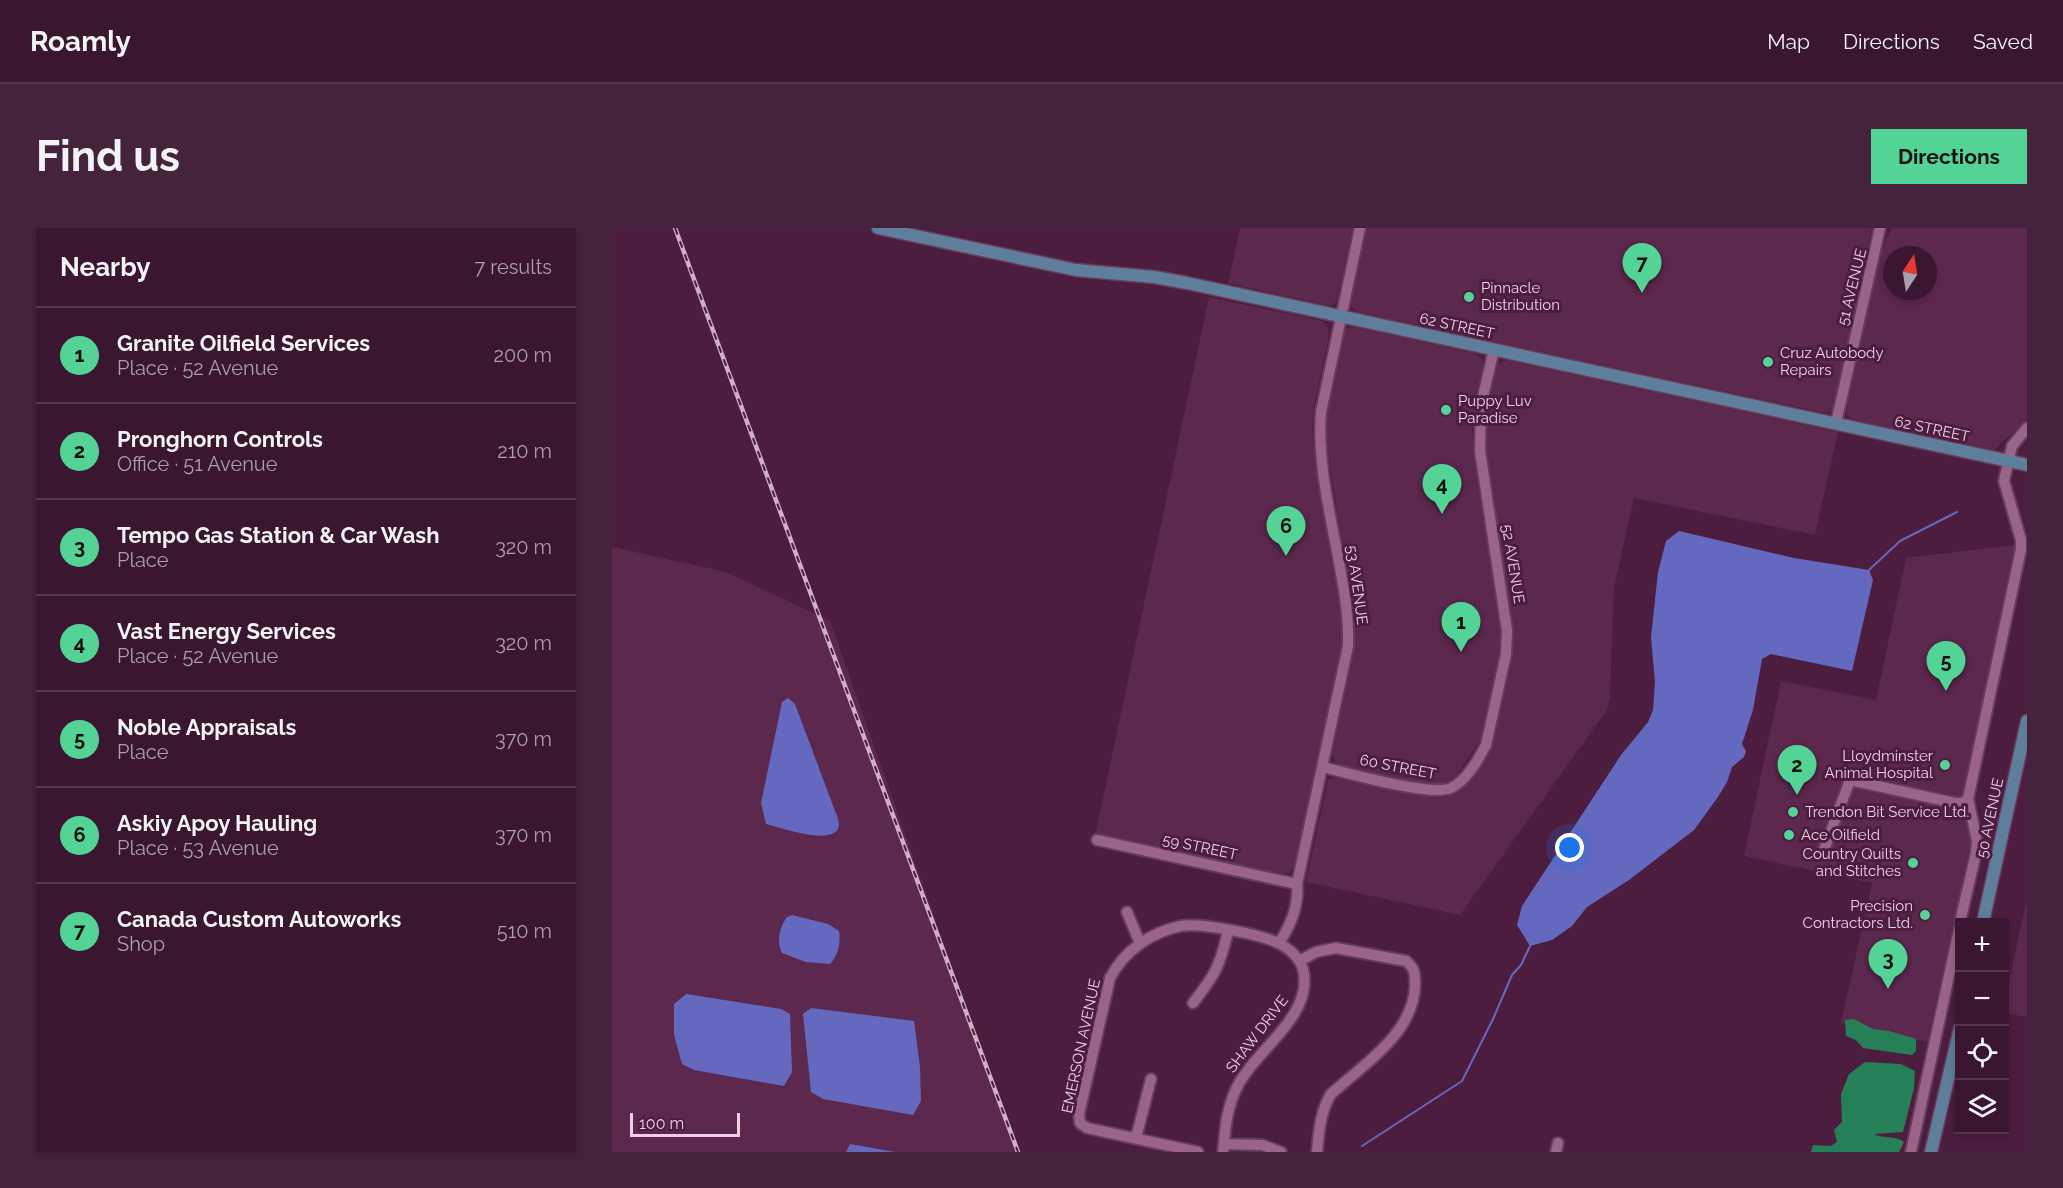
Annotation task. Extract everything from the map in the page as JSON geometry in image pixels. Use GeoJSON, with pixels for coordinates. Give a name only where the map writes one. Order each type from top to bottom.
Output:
{"type":"FeatureCollection","features":[{"type":"Feature","properties":{"kind":"main road","name":"62 STREET"},"geometry":{"type":"LineString","coordinates":[[878,228],[1076,270],[1187,283],[2027,465]]}},
{"type":"Feature","properties":{"kind":"main road","name":"50 AVENUE"},"geometry":{"type":"LineString","coordinates":[[1984,918],[2027,721]]}},
{"type":"Feature","properties":{"kind":"main road"},"geometry":{"type":"LineString","coordinates":[[1931,1152],[1955,1046]]}},
{"type":"Feature","properties":{"kind":"street","name":"53 AVENUE"},"geometry":{"type":"LineString","coordinates":[[1279,943],[1287,931],[1298,896],[1297,884],[1348,646],[1349,626],[1319,435],[1321,412],[1340,316],[1360,228]]}},
{"type":"Feature","properties":{"kind":"street","name":"51 AVENUE"},"geometry":{"type":"LineString","coordinates":[[1836,423],[1880,228]]}},
{"type":"Feature","properties":{"kind":"street","name":"52 AVENUE"},"geometry":{"type":"LineString","coordinates":[[1464,777],[1479,759],[1486,746],[1506,654],[1506,615],[1480,452],[1481,405],[1494,349]]}},
{"type":"Feature","properties":{"kind":"street"},"geometry":{"type":"LineString","coordinates":[[1961,918],[1977,841],[1968,799],[2022,549],[2004,481],[2012,446],[2027,429]]}},
{"type":"Feature","properties":{"kind":"street","name":"60 STREET"},"geometry":{"type":"LineString","coordinates":[[1323,767],[1439,790],[1451,788],[1464,777]]}},
{"type":"Feature","properties":{"kind":"street"},"geometry":{"type":"LineString","coordinates":[[1824,850],[1850,780],[1955,802],[1962,803],[1968,799]]}},
{"type":"Feature","properties":{"kind":"street","name":"59 STREET"},"geometry":{"type":"LineString","coordinates":[[1096,840],[1297,884]]}},
{"type":"Feature","properties":{"kind":"street"},"geometry":{"type":"LineString","coordinates":[[1127,912],[1140,943],[1182,925],[1212,926],[1279,943],[1301,960],[1316,952],[1336,948],[1407,961],[1413,966],[1415,974],[1412,1002],[1396,1034],[1331,1094],[1322,1112],[1317,1152]]}},
{"type":"Feature","properties":{"kind":"street"},"geometry":{"type":"LineString","coordinates":[[1193,1004],[1212,979],[1221,961],[1228,931]]}},
{"type":"Feature","properties":{"kind":"street","name":"EMERSON AVENUE"},"geometry":{"type":"LineString","coordinates":[[1136,1138],[1087,1128],[1080,1123],[1079,1114],[1110,978],[1125,955],[1140,943]]}},
{"type":"Feature","properties":{"kind":"street","name":"SHAW DRIVE"},"geometry":{"type":"LineString","coordinates":[[1224,1148],[1226,1119],[1234,1093],[1251,1065],[1299,1006],[1305,990],[1301,960]]}},
{"type":"Feature","properties":{"kind":"street"},"geometry":{"type":"LineString","coordinates":[[1911,1152],[1955,960]]}},
{"type":"Feature","properties":{"kind":"street"},"geometry":{"type":"LineString","coordinates":[[1151,1079],[1136,1138],[1198,1152]]}},
{"type":"Feature","properties":{"kind":"street"},"geometry":{"type":"LineString","coordinates":[[1224,1148],[1262,1145],[1281,1152]]}},
{"type":"Feature","properties":{"kind":"shaded area"},"geometry":{"type":"Polygon","coordinates":[[[1240,228],[1353,228],[1334,305],[1228,283],[1240,228]]]}},
{"type":"Feature","properties":{"kind":"shaded area"},"geometry":{"type":"Polygon","coordinates":[[[1365,228],[1872,228],[1835,404],[1831,411],[1825,413],[1357,312],[1351,306],[1350,299],[1365,228]]]}},
{"type":"Feature","properties":{"kind":"shaded area"},"geometry":{"type":"Polygon","coordinates":[[[1892,228],[2027,228],[2027,420],[1994,450],[1853,420],[1846,414],[1876,268],[1883,248],[1883,300],[1937,300],[1937,246],[1884,246],[1892,228]]]}},
{"type":"Feature","properties":{"kind":"shaded area"},"geometry":{"type":"Polygon","coordinates":[[[1209,297],[1322,321],[1327,326],[1329,335],[1314,406],[1312,431],[1320,495],[1343,621],[1341,648],[1294,867],[1288,873],[1280,874],[1095,836],[1209,297]]]}},
{"type":"Feature","properties":{"kind":"shaded area"},"geometry":{"type":"Polygon","coordinates":[[[1353,327],[1474,353],[1483,360],[1474,402],[1472,430],[1475,467],[1501,629],[1499,654],[1481,739],[1456,776],[1446,784],[1434,786],[1341,766],[1332,754],[1353,650],[1355,625],[1324,418],[1342,335],[1347,328],[1353,327]]]}},
{"type":"Feature","properties":{"kind":"shaded area"},"geometry":{"type":"Polygon","coordinates":[[[1506,360],[1838,432],[1815,535],[1634,498],[1614,588],[1610,697],[1607,710],[1460,915],[1306,882],[1328,780],[1337,777],[1428,796],[1447,797],[1462,788],[1485,760],[1493,744],[1512,641],[1508,600],[1484,456],[1485,405],[1495,366],[1506,360]]]}},
{"type":"Feature","properties":{"kind":"shaded area"},"geometry":{"type":"Polygon","coordinates":[[[1679,531],[1794,558],[1869,570],[1873,580],[1852,671],[1771,654],[1762,659],[1753,710],[1742,744],[1746,751],[1744,757],[1732,767],[1727,782],[1718,797],[1694,830],[1629,880],[1587,907],[1572,926],[1552,940],[1530,946],[1517,925],[1522,906],[1621,755],[1648,722],[1653,710],[1655,682],[1651,637],[1658,572],[1666,541],[1679,531]]]}},
{"type":"Feature","properties":{"kind":"shaded area"},"geometry":{"type":"Polygon","coordinates":[[[2015,545],[2016,551],[1961,813],[1973,834],[1927,1042],[1841,1023],[1872,883],[1744,856],[1781,681],[1876,700],[1906,558],[2015,545]]]}},
{"type":"Feature","properties":{"kind":"shaded area"},"geometry":{"type":"Polygon","coordinates":[[[612,547],[726,572],[830,621],[1017,1152],[612,1152],[612,547]]]}},
{"type":"Feature","properties":{"kind":"shaded area"},"geometry":{"type":"Polygon","coordinates":[[[788,698],[795,704],[838,818],[839,825],[836,832],[829,835],[818,836],[794,832],[766,824],[761,803],[782,702],[788,698]]]}},
{"type":"Feature","properties":{"kind":"shaded area"},"geometry":{"type":"Polygon","coordinates":[[[2027,898],[2027,1017],[2009,1014],[2009,982],[2027,898]]]}},
{"type":"Feature","properties":{"kind":"shaded area"},"geometry":{"type":"Polygon","coordinates":[[[792,915],[828,924],[839,931],[838,949],[830,964],[806,962],[782,953],[779,939],[782,925],[787,917],[792,915]]]}},
{"type":"Feature","properties":{"kind":"shaded area"},"geometry":{"type":"Polygon","coordinates":[[[686,994],[781,1009],[790,1014],[792,1072],[784,1086],[694,1070],[682,1064],[674,1035],[674,1004],[686,994]]]}},
{"type":"Feature","properties":{"kind":"shaded area"},"geometry":{"type":"Polygon","coordinates":[[[811,1008],[914,1021],[920,1067],[921,1101],[913,1115],[823,1099],[811,1092],[803,1014],[811,1008]]]}},
{"type":"Feature","properties":{"kind":"shaded area"},"geometry":{"type":"Polygon","coordinates":[[[850,1144],[895,1152],[846,1152],[850,1144]]]}},
{"type":"Feature","properties":{"kind":"green space"},"geometry":{"type":"Polygon","coordinates":[[[1854,1019],[1873,1029],[1916,1039],[1916,1051],[1912,1055],[1863,1048],[1856,1040],[1846,1036],[1845,1020],[1854,1019]]]}},
{"type":"Feature","properties":{"kind":"green space"},"geometry":{"type":"Polygon","coordinates":[[[1865,1062],[1901,1064],[1915,1071],[1914,1088],[1903,1132],[1874,1134],[1897,1138],[1904,1142],[1899,1152],[1811,1152],[1813,1145],[1831,1146],[1837,1142],[1834,1130],[1842,1122],[1841,1094],[1849,1074],[1865,1062]]]}},
{"type":"Feature","properties":{"kind":"waterway"},"geometry":{"type":"LineString","coordinates":[[1869,570],[1900,541],[1957,512]]}},
{"type":"Feature","properties":{"kind":"waterway"},"geometry":{"type":"LineString","coordinates":[[1362,1146],[1462,1081],[1512,975],[1521,965],[1530,946]]}},
{"type":"Feature","properties":{"kind":"railway"},"geometry":{"type":"LineString","coordinates":[[675,228],[1018,1152]]}},
{"type":"Feature","properties":{"kind":"place","name":"Canada Custom Autoworks"},"geometry":{"type":"Point","coordinates":[1642,293]}},
{"type":"Feature","properties":{"kind":"place","name":"Pinnacle Distribution"},"geometry":{"type":"Point","coordinates":[1469,297]}},
{"type":"Feature","properties":{"kind":"place","name":"Cruz Autobody Repairs"},"geometry":{"type":"Point","coordinates":[1768,362]}},
{"type":"Feature","properties":{"kind":"place","name":"Puppy Luv Paradise"},"geometry":{"type":"Point","coordinates":[1446,410]}},
{"type":"Feature","properties":{"kind":"place","name":"Vast Energy Services"},"geometry":{"type":"Point","coordinates":[1442,514]}},
{"type":"Feature","properties":{"kind":"place","name":"Askiy Apoy Hauling"},"geometry":{"type":"Point","coordinates":[1286,556]}},
{"type":"Feature","properties":{"kind":"place","name":"Granite Oilfield Services"},"geometry":{"type":"Point","coordinates":[1461,652]}},
{"type":"Feature","properties":{"kind":"place","name":"Noble Appraisals"},"geometry":{"type":"Point","coordinates":[1946,691]}},
{"type":"Feature","properties":{"kind":"place","name":"Lloydminster Animal Hospital"},"geometry":{"type":"Point","coordinates":[1945,765]}},
{"type":"Feature","properties":{"kind":"place","name":"Pronghorn Controls"},"geometry":{"type":"Point","coordinates":[1797,795]}},
{"type":"Feature","properties":{"kind":"place","name":"Trendon Bit Service Ltd."},"geometry":{"type":"Point","coordinates":[1793,812]}},
{"type":"Feature","properties":{"kind":"place","name":"Ace Oilfield"},"geometry":{"type":"Point","coordinates":[1789,835]}},
{"type":"Feature","properties":{"kind":"place","name":"Country Quilts and Stitches"},"geometry":{"type":"Point","coordinates":[1913,863]}},
{"type":"Feature","properties":{"kind":"place","name":"Precision Contractors Ltd."},"geometry":{"type":"Point","coordinates":[1925,915]}},
{"type":"Feature","properties":{"kind":"place","name":"Tempo Gas Station & Car Wash"},"geometry":{"type":"Point","coordinates":[1888,989]}}]}
